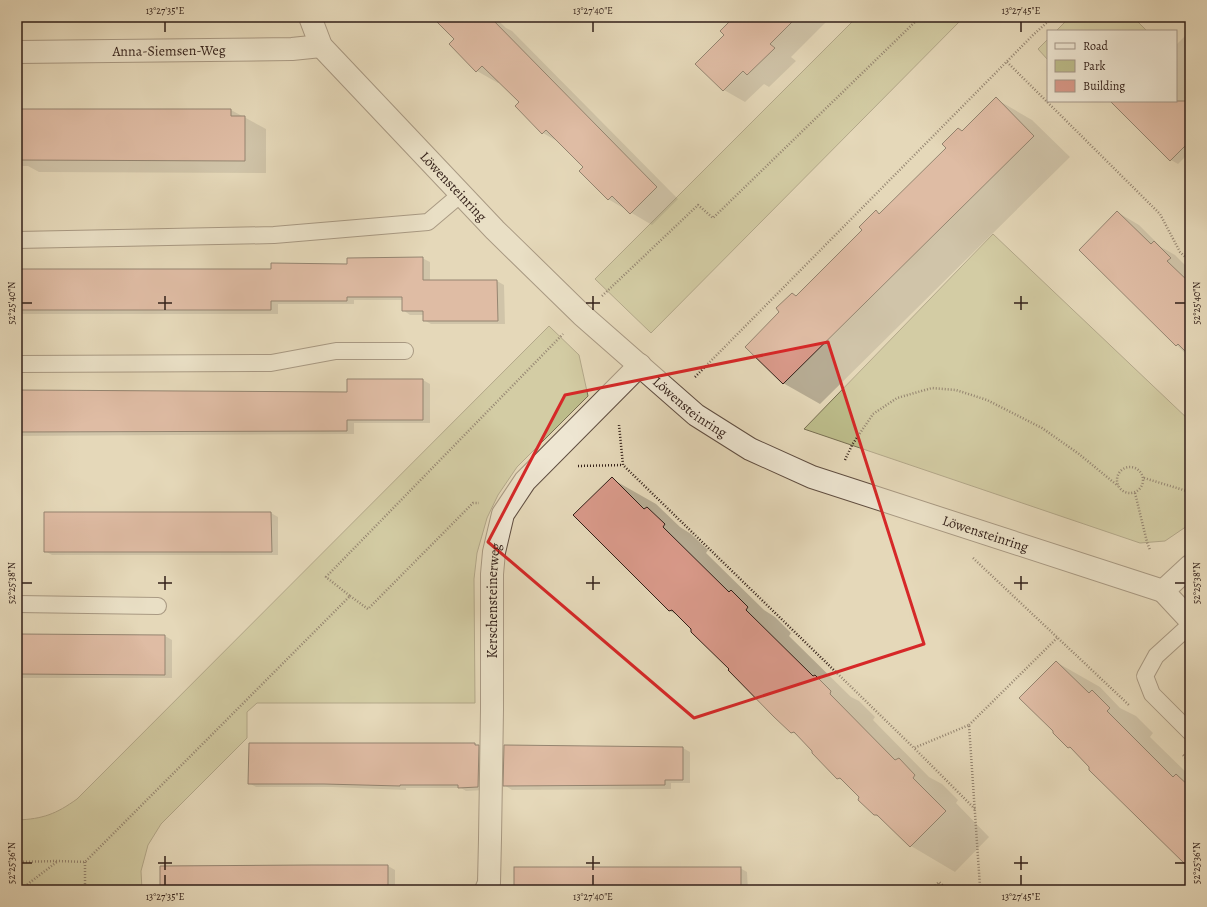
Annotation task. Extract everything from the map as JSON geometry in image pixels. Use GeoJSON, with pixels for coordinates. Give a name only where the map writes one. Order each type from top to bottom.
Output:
{"type":"FeatureCollection","features":[{"type":"Feature","properties":{"kind":"street","name":"Löwensteinring"},"geometry":{"type":"LineString","coordinates":[[310,17],[321,46],[495,230],[576,309],[696,415],[750,449],[812,477],[1163,591]]}},
{"type":"Feature","properties":{"kind":"street","name":"Anna-Siemsen-Weg"},"geometry":{"type":"LineString","coordinates":[[17,52],[292,50],[321,46]]}},
{"type":"Feature","properties":{"kind":"street","name":"Kerschensteinerweg"},"geometry":{"type":"LineString","coordinates":[[486,890],[489,883],[490,839],[492,574],[494,552],[503,514],[525,481],[640,365]]}},
{"type":"Feature","properties":{"kind":"street"},"geometry":{"type":"LineString","coordinates":[[1190,566],[1163,591],[1190,620]]}},
{"type":"Feature","properties":{"kind":"lane"},"geometry":{"type":"LineString","coordinates":[[17,240],[274,235],[428,222],[461,194]]}},
{"type":"Feature","properties":{"kind":"lane"},"geometry":{"type":"LineString","coordinates":[[17,364],[271,363],[336,351],[405,351]]}},
{"type":"Feature","properties":{"kind":"lane"},"geometry":{"type":"LineString","coordinates":[[17,604],[158,606]]}},
{"type":"Feature","properties":{"kind":"lane"},"geometry":{"type":"LineString","coordinates":[[1190,625],[1156,656],[1145,676],[1152,694],[1190,732]]}},
{"type":"Feature","properties":{"kind":"path"},"geometry":{"type":"LineString","coordinates":[[21,17],[21,27]]}},
{"type":"Feature","properties":{"kind":"path"},"geometry":{"type":"LineString","coordinates":[[601,296],[698,205],[713,218],[920,17]]}},
{"type":"Feature","properties":{"kind":"path"},"geometry":{"type":"LineString","coordinates":[[693,379],[1032,35],[1054,17]]}},
{"type":"Feature","properties":{"kind":"path"},"geometry":{"type":"LineString","coordinates":[[1007,62],[1047,102]]}},
{"type":"Feature","properties":{"kind":"path"},"geometry":{"type":"LineString","coordinates":[[1047,102],[1160,214],[1180,252],[1190,261]]}},
{"type":"Feature","properties":{"kind":"path"},"geometry":{"type":"LineString","coordinates":[[511,502],[473,504],[368,609],[326,577],[564,333]]}},
{"type":"Feature","properties":{"kind":"path"},"geometry":{"type":"LineString","coordinates":[[845,460],[852,445],[873,414],[897,398],[932,388],[956,390],[987,400],[1042,428],[1079,454],[1125,493],[1135,493],[1142,488],[1144,478],[1140,470],[1131,466],[1122,469],[1117,477],[1118,486]]}},
{"type":"Feature","properties":{"kind":"path"},"geometry":{"type":"LineString","coordinates":[[619,423],[624,465],[975,809]]}},
{"type":"Feature","properties":{"kind":"path"},"geometry":{"type":"LineString","coordinates":[[576,466],[624,465]]}},
{"type":"Feature","properties":{"kind":"path"},"geometry":{"type":"LineString","coordinates":[[1144,478],[1190,492]]}},
{"type":"Feature","properties":{"kind":"path"},"geometry":{"type":"LineString","coordinates":[[1135,493],[1146,542],[1150,550]]}},
{"type":"Feature","properties":{"kind":"path"},"geometry":{"type":"LineString","coordinates":[[972,558],[1132,708]]}},
{"type":"Feature","properties":{"kind":"path"},"geometry":{"type":"LineString","coordinates":[[85,890],[85,862],[350,596]]}},
{"type":"Feature","properties":{"kind":"path"},"geometry":{"type":"LineString","coordinates":[[914,748],[969,725],[1057,638]]}},
{"type":"Feature","properties":{"kind":"path"},"geometry":{"type":"LineString","coordinates":[[969,725],[981,888],[977,890]]}},
{"type":"Feature","properties":{"kind":"path"},"geometry":{"type":"LineString","coordinates":[[1178,751],[1190,762]]}},
{"type":"Feature","properties":{"kind":"path"},"geometry":{"type":"LineString","coordinates":[[20,890],[58,861]]}},
{"type":"Feature","properties":{"kind":"path"},"geometry":{"type":"LineString","coordinates":[[17,862],[85,862]]}},
{"type":"Feature","properties":{"kind":"path"},"geometry":{"type":"LineString","coordinates":[[931,890],[939,882],[948,890]]}},
{"type":"Feature","properties":{"kind":"highlighted area"},"geometry":{"type":"Polygon","coordinates":[[[828,342],[924,644],[694,718],[488,542],[565,395],[828,342]]]}},
{"type":"Feature","properties":{"kind":"green space"},"geometry":{"type":"Polygon","coordinates":[[[857,17],[964,17],[651,333],[595,279],[857,17]]]}},
{"type":"Feature","properties":{"kind":"green space"},"geometry":{"type":"Polygon","coordinates":[[[1070,17],[1133,17],[1146,30],[1057,30],[1070,17]]]}},
{"type":"Feature","properties":{"kind":"green space"},"geometry":{"type":"Polygon","coordinates":[[[1047,40],[1047,59],[1038,49],[1047,40]]]}},
{"type":"Feature","properties":{"kind":"green space"},"geometry":{"type":"Polygon","coordinates":[[[993,234],[1190,421],[1190,524],[1165,541],[1140,543],[804,429],[993,234]]]}},
{"type":"Feature","properties":{"kind":"green space"},"geometry":{"type":"Polygon","coordinates":[[[549,326],[579,355],[588,396],[517,467],[498,495],[487,518],[477,553],[474,579],[475,703],[257,703],[247,712],[247,738],[161,824],[148,845],[141,871],[142,890],[17,890],[17,820],[49,815],[77,799],[549,326]]]}},
{"type":"Feature","properties":{"kind":"building"},"geometry":{"type":"Polygon","coordinates":[[[432,17],[490,17],[657,187],[630,214],[612,196],[608,200],[579,171],[583,167],[546,130],[542,134],[515,106],[519,102],[482,66],[476,72],[449,44],[454,39],[432,17]]]}},
{"type":"Feature","properties":{"kind":"building"},"geometry":{"type":"Polygon","coordinates":[[[734,17],[797,17],[770,44],[775,48],[747,75],[743,71],[723,91],[695,64],[724,35],[720,31],[734,17]]]}},
{"type":"Feature","properties":{"kind":"building"},"geometry":{"type":"Polygon","coordinates":[[[996,97],[1034,136],[783,384],[745,347],[779,312],[776,308],[792,293],[796,296],[862,230],[859,227],[876,210],[879,214],[946,148],[942,144],[958,128],[962,131],[996,97]]]}},
{"type":"Feature","properties":{"kind":"building"},"geometry":{"type":"Polygon","coordinates":[[[1190,101],[1190,141],[1170,161],[1111,102],[1190,101]]]}},
{"type":"Feature","properties":{"kind":"building"},"geometry":{"type":"Polygon","coordinates":[[[17,109],[231,109],[231,116],[245,116],[245,161],[17,160],[17,109]]]}},
{"type":"Feature","properties":{"kind":"building"},"geometry":{"type":"Polygon","coordinates":[[[1117,211],[1151,244],[1154,241],[1171,258],[1167,261],[1190,283],[1190,356],[1178,344],[1176,346],[1079,250],[1117,211]]]}},
{"type":"Feature","properties":{"kind":"building"},"geometry":{"type":"Polygon","coordinates":[[[423,257],[423,280],[497,280],[498,321],[423,321],[423,311],[402,311],[402,297],[347,297],[347,301],[271,301],[271,310],[17,310],[17,269],[271,269],[271,263],[347,264],[347,258],[423,257]]]}},
{"type":"Feature","properties":{"kind":"building"},"geometry":{"type":"Polygon","coordinates":[[[347,379],[423,379],[423,420],[347,420],[347,431],[17,432],[17,390],[347,392],[347,379]]]}},
{"type":"Feature","properties":{"kind":"building"},"geometry":{"type":"Polygon","coordinates":[[[612,477],[644,509],[647,507],[665,524],[663,527],[729,592],[731,590],[748,607],[746,610],[813,676],[815,675],[831,691],[830,694],[895,760],[899,758],[915,775],[913,778],[946,811],[910,847],[877,815],[874,815],[858,800],[859,797],[840,778],[837,779],[794,732],[791,733],[774,717],[728,670],[729,669],[691,632],[691,629],[672,610],[669,611],[573,515],[612,477]]]}},
{"type":"Feature","properties":{"kind":"building"},"geometry":{"type":"Polygon","coordinates":[[[44,512],[271,512],[272,552],[44,552],[44,512]]]}},
{"type":"Feature","properties":{"kind":"building"},"geometry":{"type":"Polygon","coordinates":[[[17,634],[165,635],[165,675],[17,674],[17,634]]]}},
{"type":"Feature","properties":{"kind":"building"},"geometry":{"type":"Polygon","coordinates":[[[1056,661],[1089,693],[1092,690],[1110,708],[1107,711],[1173,777],[1176,774],[1190,787],[1190,869],[1089,770],[1089,767],[1070,747],[1068,748],[1019,698],[1056,661]]]}},
{"type":"Feature","properties":{"kind":"building"},"geometry":{"type":"Polygon","coordinates":[[[249,743],[475,743],[475,745],[479,745],[478,787],[458,788],[458,785],[400,786],[248,784],[249,743]]]}},
{"type":"Feature","properties":{"kind":"building"},"geometry":{"type":"Polygon","coordinates":[[[504,745],[683,747],[683,780],[665,780],[665,785],[503,786],[504,745]]]}},
{"type":"Feature","properties":{"kind":"building"},"geometry":{"type":"Polygon","coordinates":[[[388,865],[388,890],[160,890],[160,866],[388,865]]]}},
{"type":"Feature","properties":{"kind":"building"},"geometry":{"type":"Polygon","coordinates":[[[514,867],[741,867],[741,890],[514,890],[514,867]]]}}]}
